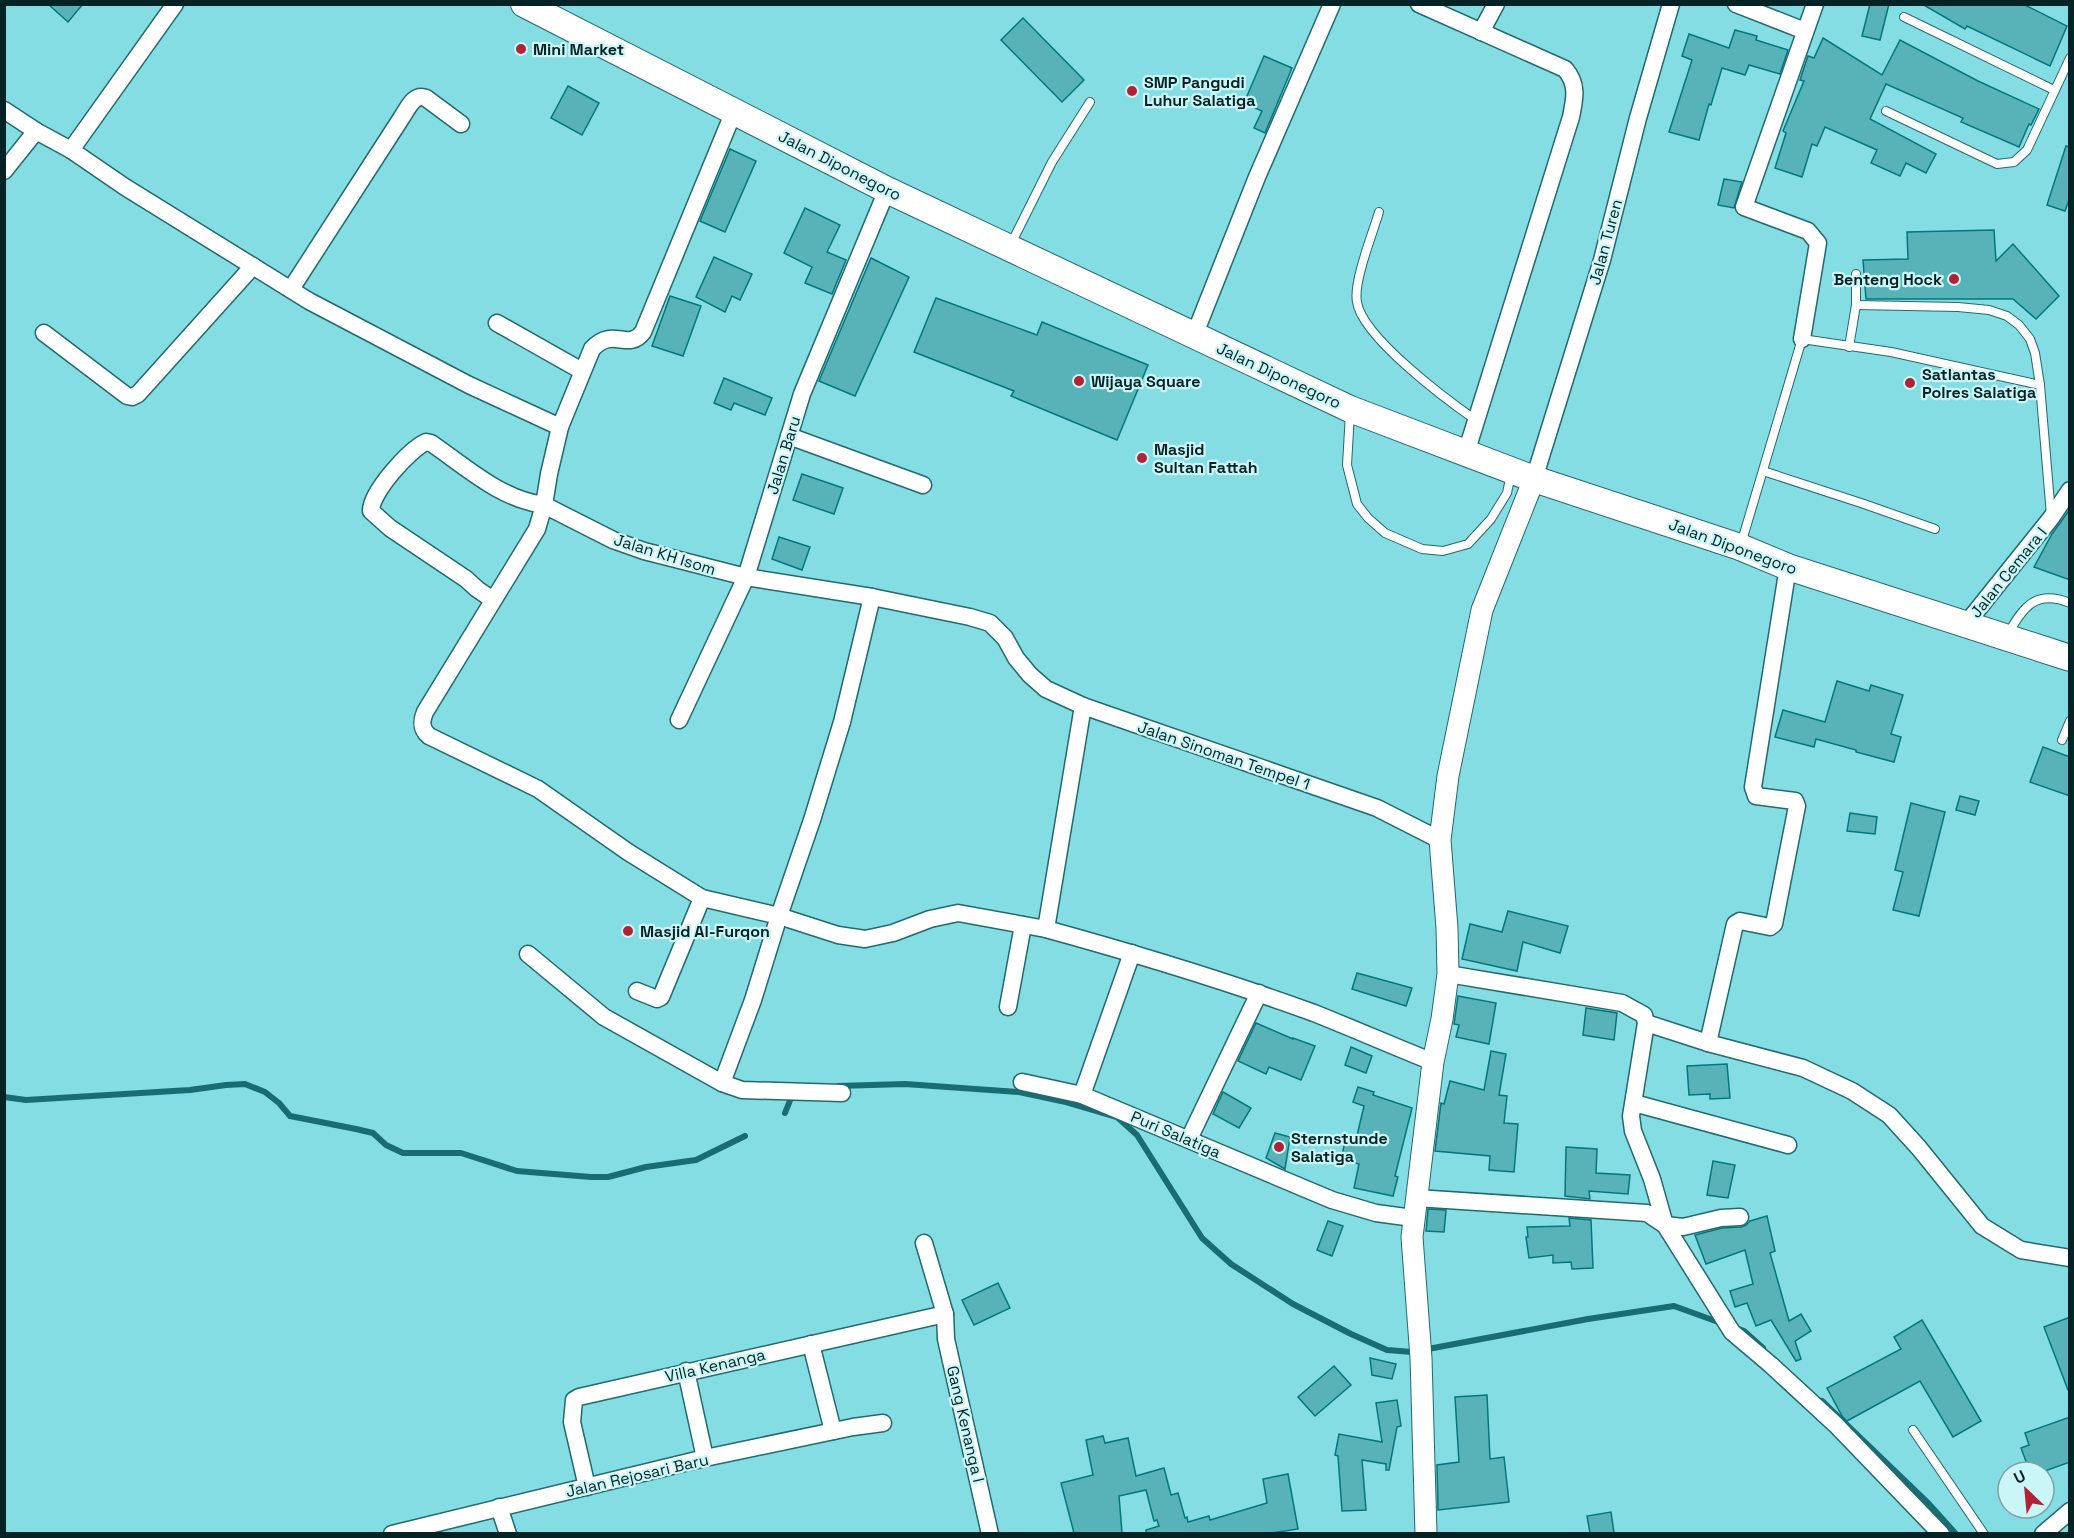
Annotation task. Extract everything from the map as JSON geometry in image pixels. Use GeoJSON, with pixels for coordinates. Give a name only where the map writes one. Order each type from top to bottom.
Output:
{"type":"FeatureCollection","features":[{"type":"Feature","properties":{"kind":"main road","name":"Jalan Diponegoro"},"geometry":{"type":"LineString","coordinates":[[524,4],[887,190],[1350,409],[1523,474],[1740,547],[1788,567],[2070,658]]}},
{"type":"Feature","properties":{"kind":"street"},"geometry":{"type":"LineString","coordinates":[[71,150],[175,4]]}},
{"type":"Feature","properties":{"kind":"street"},"geometry":{"type":"LineString","coordinates":[[1194,336],[1257,177],[1332,4]]}},
{"type":"Feature","properties":{"kind":"street"},"geometry":{"type":"LineString","coordinates":[[1419,4],[1565,69],[1572,76],[1576,92],[1571,117],[1466,453]]}},
{"type":"Feature","properties":{"kind":"street"},"geometry":{"type":"LineString","coordinates":[[1481,32],[1496,4]]}},
{"type":"Feature","properties":{"kind":"street","name":"Jalan Turen"},"geometry":{"type":"LineString","coordinates":[[1523,474],[1602,260],[1638,118],[1671,4]]}},
{"type":"Feature","properties":{"kind":"street"},"geometry":{"type":"LineString","coordinates":[[1736,4],[1805,31]]}},
{"type":"Feature","properties":{"kind":"street"},"geometry":{"type":"LineString","coordinates":[[1802,339],[1818,243],[1808,231],[1744,207],[1815,4]]}},
{"type":"Feature","properties":{"kind":"street"},"geometry":{"type":"LineString","coordinates":[[291,290],[416,98],[420,96],[426,98],[461,124]]}},
{"type":"Feature","properties":{"kind":"street"},"geometry":{"type":"LineString","coordinates":[[4,110],[291,290],[469,385],[560,427]]}},
{"type":"Feature","properties":{"kind":"street"},"geometry":{"type":"LineString","coordinates":[[734,111],[643,332],[632,340],[624,341],[614,338],[598,342],[592,349],[560,427],[537,529],[425,712],[422,719],[424,732],[538,789],[628,852],[702,898],[779,916],[838,935],[865,939],[893,933],[943,915],[958,913],[1047,929],[1258,993],[1433,1062]]}},
{"type":"Feature","properties":{"kind":"street"},"geometry":{"type":"LineString","coordinates":[[4,171],[36,131]]}},
{"type":"Feature","properties":{"kind":"street","name":"Jalan Baru"},"geometry":{"type":"LineString","coordinates":[[679,720],[746,577],[802,394],[887,190]]}},
{"type":"Feature","properties":{"kind":"street"},"geometry":{"type":"LineString","coordinates":[[44,333],[127,396],[132,397],[138,394],[253,266]]}},
{"type":"Feature","properties":{"kind":"street"},"geometry":{"type":"LineString","coordinates":[[497,323],[582,371]]}},
{"type":"Feature","properties":{"kind":"street"},"geometry":{"type":"LineString","coordinates":[[789,436],[923,485]]}},
{"type":"Feature","properties":{"kind":"street","name":"Jalan KH Isom"},"geometry":{"type":"LineString","coordinates":[[493,600],[390,528],[371,511],[371,505],[382,487],[410,452],[426,442],[431,443],[479,479],[528,503],[544,505],[613,540],[644,551],[746,577],[872,597],[970,617],[990,623],[1005,638],[1016,658]]}},
{"type":"Feature","properties":{"kind":"street"},"geometry":{"type":"LineString","coordinates":[[1426,1533],[1420,1334],[1412,1238],[1433,1062],[1448,974],[1440,840],[1448,776],[1482,610],[1523,474]]}},
{"type":"Feature","properties":{"kind":"street","name":"Jalan Cemara I"},"geometry":{"type":"LineString","coordinates":[[1966,624],[2051,518],[2070,490]]}},
{"type":"Feature","properties":{"kind":"street"},"geometry":{"type":"LineString","coordinates":[[1708,1043],[1735,924],[1740,921],[1770,927],[1774,924],[1797,806],[1795,801],[1756,796],[1753,787],[1788,567]]}},
{"type":"Feature","properties":{"kind":"street"},"geometry":{"type":"LineString","coordinates":[[724,1078],[753,1000],[812,820],[842,722],[872,597]]}},
{"type":"Feature","properties":{"kind":"street","name":"Jalan Sinoman Tempel 1"},"geometry":{"type":"LineString","coordinates":[[1016,658],[1046,689],[1083,706],[1377,808],[1440,840]]}},
{"type":"Feature","properties":{"kind":"street"},"geometry":{"type":"LineString","coordinates":[[1047,929],[1083,706]]}},
{"type":"Feature","properties":{"kind":"street"},"geometry":{"type":"LineString","coordinates":[[637,991],[657,999],[661,997],[702,898]]}},
{"type":"Feature","properties":{"kind":"street"},"geometry":{"type":"LineString","coordinates":[[1008,1007],[1023,925]]}},
{"type":"Feature","properties":{"kind":"street"},"geometry":{"type":"LineString","coordinates":[[1082,1095],[1132,953]]}},
{"type":"Feature","properties":{"kind":"street"},"geometry":{"type":"LineString","coordinates":[[528,954],[604,1017],[724,1078],[742,1090],[842,1093]]}},
{"type":"Feature","properties":{"kind":"street"},"geometry":{"type":"LineString","coordinates":[[1448,974],[1622,1003],[1644,1015],[1646,1023],[1631,1116],[1633,1131],[1652,1179],[1665,1225],[1727,1325],[1836,1425],[1941,1533]]}},
{"type":"Feature","properties":{"kind":"street"},"geometry":{"type":"LineString","coordinates":[[1190,1139],[1258,993]]}},
{"type":"Feature","properties":{"kind":"street"},"geometry":{"type":"LineString","coordinates":[[1646,1023],[1708,1043],[1803,1068],[1852,1090],[1889,1116],[1919,1148],[1982,1226],[2020,1250],[2070,1258]]}},
{"type":"Feature","properties":{"kind":"street","name":"Puri Salatiga"},"geometry":{"type":"LineString","coordinates":[[1022,1082],[1082,1095],[1343,1204],[1376,1214],[1415,1208],[1647,1213],[1665,1225]]}},
{"type":"Feature","properties":{"kind":"street"},"geometry":{"type":"LineString","coordinates":[[1634,1103],[1788,1144]]}},
{"type":"Feature","properties":{"kind":"street"},"geometry":{"type":"LineString","coordinates":[[1665,1225],[1683,1227],[1721,1218],[1740,1217]]}},
{"type":"Feature","properties":{"kind":"street"},"geometry":{"type":"LineString","coordinates":[[924,1243],[945,1314]]}},
{"type":"Feature","properties":{"kind":"street","name":"Villa Kenanga"},"geometry":{"type":"LineString","coordinates":[[587,1487],[572,1422],[574,1400],[579,1396],[945,1314]]}},
{"type":"Feature","properties":{"kind":"street","name":"Gang Kenanga I"},"geometry":{"type":"LineString","coordinates":[[945,1314],[946,1339],[990,1533]]}},
{"type":"Feature","properties":{"kind":"street"},"geometry":{"type":"LineString","coordinates":[[811,1344],[833,1431]]}},
{"type":"Feature","properties":{"kind":"street"},"geometry":{"type":"LineString","coordinates":[[686,1371],[705,1458]]}},
{"type":"Feature","properties":{"kind":"street","name":"Jalan Rejosari Baru"},"geometry":{"type":"LineString","coordinates":[[392,1533],[705,1458],[883,1423]]}},
{"type":"Feature","properties":{"kind":"street"},"geometry":{"type":"LineString","coordinates":[[499,1507],[508,1533]]}},
{"type":"Feature","properties":{"kind":"street"},"geometry":{"type":"LineString","coordinates":[[2043,1533],[2070,1511]]}},
{"type":"Feature","properties":{"kind":"lane"},"geometry":{"type":"LineString","coordinates":[[1904,17],[2054,90]]}},
{"type":"Feature","properties":{"kind":"lane"},"geometry":{"type":"LineString","coordinates":[[1886,111],[1997,164],[2014,162],[2027,150],[2070,58]]}},
{"type":"Feature","properties":{"kind":"lane"},"geometry":{"type":"LineString","coordinates":[[1010,248],[1052,162],[1090,102]]}},
{"type":"Feature","properties":{"kind":"lane"},"geometry":{"type":"LineString","coordinates":[[1379,212],[1358,283],[1356,301],[1362,318],[1428,386],[1477,422]]}},
{"type":"Feature","properties":{"kind":"lane"},"geometry":{"type":"LineString","coordinates":[[1849,347],[1856,305],[1856,274]]}},
{"type":"Feature","properties":{"kind":"lane"},"geometry":{"type":"LineString","coordinates":[[1856,305],[1958,307],[1989,310],[2007,315],[2019,325],[2030,339],[2035,353],[2040,385],[2051,518]]}},
{"type":"Feature","properties":{"kind":"lane"},"geometry":{"type":"LineString","coordinates":[[1740,547],[1802,339],[1890,352],[2040,385]]}},
{"type":"Feature","properties":{"kind":"lane"},"geometry":{"type":"LineString","coordinates":[[1350,409],[1347,465],[1358,504],[1368,518],[1385,532],[1422,549],[1443,551],[1468,544],[1491,519],[1507,493],[1523,474]]}},
{"type":"Feature","properties":{"kind":"lane"},"geometry":{"type":"LineString","coordinates":[[1762,471],[1935,529]]}},
{"type":"Feature","properties":{"kind":"lane"},"geometry":{"type":"LineString","coordinates":[[2006,637],[2021,610],[2035,601],[2056,597],[2070,603]]}},
{"type":"Feature","properties":{"kind":"lane"},"geometry":{"type":"LineString","coordinates":[[2062,740],[2070,721]]}},
{"type":"Feature","properties":{"kind":"lane"},"geometry":{"type":"LineString","coordinates":[[1913,1430],[1984,1533]]}},
{"type":"Feature","properties":{"kind":"building"},"geometry":{"type":"Polygon","coordinates":[[[48,4],[83,4],[68,22],[48,4]]]}},
{"type":"Feature","properties":{"kind":"building"},"geometry":{"type":"Polygon","coordinates":[[[1870,4],[1889,4],[1880,40],[1862,36],[1870,4]]]}},
{"type":"Feature","properties":{"kind":"building"},"geometry":{"type":"Polygon","coordinates":[[[1922,4],[2023,4],[2067,26],[2050,66],[1967,26],[1965,29],[1922,4]]]}},
{"type":"Feature","properties":{"kind":"building"},"geometry":{"type":"Polygon","coordinates":[[[1023,18],[1084,80],[1062,102],[1001,40],[1023,18]]]}},
{"type":"Feature","properties":{"kind":"building"},"geometry":{"type":"Polygon","coordinates":[[[1735,30],[1757,36],[1756,40],[1788,50],[1780,74],[1749,65],[1745,75],[1722,68],[1699,140],[1669,132],[1692,60],[1682,56],[1689,34],[1729,48],[1735,30]]]}},
{"type":"Feature","properties":{"kind":"building"},"geometry":{"type":"Polygon","coordinates":[[[1823,38],[1882,75],[1900,40],[1978,81],[2039,109],[2031,125],[2029,124],[2019,147],[1961,122],[1963,118],[1886,84],[1870,119],[1936,154],[1926,173],[1906,163],[1900,176],[1871,163],[1877,150],[1825,127],[1817,146],[1812,144],[1802,177],[1775,168],[1786,133],[1783,131],[1804,81],[1800,80],[1808,56],[1814,58],[1823,38]]]}},
{"type":"Feature","properties":{"kind":"building"},"geometry":{"type":"Polygon","coordinates":[[[1264,56],[1292,68],[1265,133],[1254,128],[1262,111],[1244,103],[1264,56]]]}},
{"type":"Feature","properties":{"kind":"building"},"geometry":{"type":"Polygon","coordinates":[[[568,86],[599,103],[582,135],[551,118],[568,86]]]}},
{"type":"Feature","properties":{"kind":"building"},"geometry":{"type":"Polygon","coordinates":[[[2066,146],[2070,147],[2070,197],[2065,211],[2047,205],[2066,146]]]}},
{"type":"Feature","properties":{"kind":"building"},"geometry":{"type":"Polygon","coordinates":[[[730,149],[756,161],[725,232],[700,221],[730,149]]]}},
{"type":"Feature","properties":{"kind":"building"},"geometry":{"type":"Polygon","coordinates":[[[1724,179],[1742,182],[1734,208],[1718,205],[1724,179]]]}},
{"type":"Feature","properties":{"kind":"building"},"geometry":{"type":"Polygon","coordinates":[[[805,208],[840,225],[827,252],[846,260],[832,294],[805,283],[812,267],[784,253],[805,208]]]}},
{"type":"Feature","properties":{"kind":"building","name":"Benteng Hock"},"geometry":{"type":"Polygon","coordinates":[[[1994,230],[1996,261],[2013,244],[2059,296],[2036,319],[2013,299],[1866,299],[1863,260],[1908,259],[1907,232],[1994,230]]]}},
{"type":"Feature","properties":{"kind":"building"},"geometry":{"type":"Polygon","coordinates":[[[714,257],[752,274],[740,300],[732,296],[725,312],[696,297],[714,257]]]}},
{"type":"Feature","properties":{"kind":"building"},"geometry":{"type":"Polygon","coordinates":[[[871,258],[909,277],[855,396],[819,381],[871,258]]]}},
{"type":"Feature","properties":{"kind":"building"},"geometry":{"type":"Polygon","coordinates":[[[670,296],[701,306],[683,356],[652,346],[670,296]]]}},
{"type":"Feature","properties":{"kind":"building"},"geometry":{"type":"Polygon","coordinates":[[[936,298],[1037,335],[1042,322],[1148,365],[1117,440],[1011,396],[1014,391],[914,352],[936,298]]]}},
{"type":"Feature","properties":{"kind":"building"},"geometry":{"type":"Polygon","coordinates":[[[724,378],[772,398],[765,415],[734,403],[731,410],[714,403],[724,378]]]}},
{"type":"Feature","properties":{"kind":"building"},"geometry":{"type":"Polygon","coordinates":[[[802,474],[843,488],[834,514],[793,500],[802,474]]]}},
{"type":"Feature","properties":{"kind":"building"},"geometry":{"type":"Polygon","coordinates":[[[2070,509],[2070,580],[2034,567],[2052,534],[2070,509]]]}},
{"type":"Feature","properties":{"kind":"building"},"geometry":{"type":"Polygon","coordinates":[[[779,537],[810,547],[802,570],[772,559],[779,537]]]}},
{"type":"Feature","properties":{"kind":"building"},"geometry":{"type":"Polygon","coordinates":[[[1837,681],[1869,691],[1871,685],[1903,695],[1891,734],[1901,737],[1894,762],[1816,739],[1814,747],[1775,737],[1783,710],[1825,722],[1837,681]]]}},
{"type":"Feature","properties":{"kind":"building"},"geometry":{"type":"Polygon","coordinates":[[[2043,747],[2070,757],[2070,796],[2030,782],[2043,747]]]}},
{"type":"Feature","properties":{"kind":"building"},"geometry":{"type":"Polygon","coordinates":[[[1960,796],[1979,801],[1975,815],[1956,810],[1960,796]]]}},
{"type":"Feature","properties":{"kind":"building"},"geometry":{"type":"Polygon","coordinates":[[[1911,803],[1945,812],[1919,916],[1893,910],[1903,872],[1895,870],[1911,803]]]}},
{"type":"Feature","properties":{"kind":"building"},"geometry":{"type":"Polygon","coordinates":[[[1850,813],[1877,817],[1875,834],[1847,831],[1850,813]]]}},
{"type":"Feature","properties":{"kind":"building"},"geometry":{"type":"Polygon","coordinates":[[[1508,911],[1568,926],[1560,953],[1523,942],[1517,971],[1462,959],[1470,924],[1502,932],[1508,911]]]}},
{"type":"Feature","properties":{"kind":"building"},"geometry":{"type":"Polygon","coordinates":[[[1357,973],[1412,988],[1406,1006],[1352,989],[1357,973]]]}},
{"type":"Feature","properties":{"kind":"building"},"geometry":{"type":"Polygon","coordinates":[[[1458,996],[1496,1003],[1489,1044],[1456,1037],[1459,1025],[1454,1024],[1458,996]]]}},
{"type":"Feature","properties":{"kind":"building"},"geometry":{"type":"Polygon","coordinates":[[[1586,1008],[1617,1013],[1614,1040],[1583,1035],[1586,1008]]]}},
{"type":"Feature","properties":{"kind":"building"},"geometry":{"type":"Polygon","coordinates":[[[1256,1023],[1315,1046],[1301,1080],[1269,1067],[1266,1074],[1238,1061],[1256,1023]]]}},
{"type":"Feature","properties":{"kind":"building"},"geometry":{"type":"Polygon","coordinates":[[[1351,1047],[1372,1056],[1366,1073],[1345,1065],[1351,1047]]]}},
{"type":"Feature","properties":{"kind":"building"},"geometry":{"type":"Polygon","coordinates":[[[1491,1051],[1506,1054],[1499,1095],[1507,1096],[1504,1123],[1518,1124],[1514,1172],[1489,1170],[1490,1156],[1435,1151],[1441,1103],[1444,1104],[1450,1081],[1484,1090],[1491,1051]]]}},
{"type":"Feature","properties":{"kind":"building"},"geometry":{"type":"Polygon","coordinates":[[[1727,1064],[1730,1098],[1710,1099],[1710,1094],[1689,1095],[1687,1066],[1727,1064]]]}},
{"type":"Feature","properties":{"kind":"building"},"geometry":{"type":"Polygon","coordinates":[[[1358,1087],[1374,1092],[1373,1095],[1412,1108],[1395,1176],[1398,1177],[1393,1196],[1354,1188],[1359,1164],[1341,1159],[1345,1142],[1355,1144],[1364,1106],[1353,1102],[1358,1087]]]}},
{"type":"Feature","properties":{"kind":"building"},"geometry":{"type":"Polygon","coordinates":[[[1223,1092],[1251,1108],[1239,1128],[1213,1114],[1223,1092]]]}},
{"type":"Feature","properties":{"kind":"building","name":"Sternstunde Salatiga"},"geometry":{"type":"Polygon","coordinates":[[[1275,1133],[1290,1137],[1285,1169],[1266,1158],[1275,1133]]]}},
{"type":"Feature","properties":{"kind":"building"},"geometry":{"type":"Polygon","coordinates":[[[1566,1147],[1597,1149],[1596,1173],[1630,1175],[1628,1194],[1589,1191],[1590,1199],[1565,1196],[1566,1147]]]}},
{"type":"Feature","properties":{"kind":"building"},"geometry":{"type":"Polygon","coordinates":[[[1713,1161],[1735,1165],[1728,1198],[1707,1195],[1713,1161]]]}},
{"type":"Feature","properties":{"kind":"building"},"geometry":{"type":"Polygon","coordinates":[[[1428,1209],[1446,1210],[1444,1232],[1426,1231],[1428,1209]]]}},
{"type":"Feature","properties":{"kind":"building"},"geometry":{"type":"Polygon","coordinates":[[[1767,1216],[1775,1251],[1770,1253],[1789,1321],[1801,1314],[1811,1331],[1795,1341],[1801,1359],[1796,1361],[1771,1320],[1756,1326],[1747,1303],[1735,1307],[1730,1291],[1753,1284],[1745,1250],[1706,1264],[1695,1235],[1722,1228],[1741,1227],[1750,1221],[1767,1216]]]}},
{"type":"Feature","properties":{"kind":"building"},"geometry":{"type":"Polygon","coordinates":[[[1569,1218],[1591,1220],[1593,1268],[1572,1269],[1571,1262],[1553,1263],[1553,1255],[1529,1258],[1527,1227],[1570,1226],[1569,1218]]]}},
{"type":"Feature","properties":{"kind":"building"},"geometry":{"type":"Polygon","coordinates":[[[1328,1221],[1343,1226],[1332,1256],[1317,1250],[1328,1221]]]}},
{"type":"Feature","properties":{"kind":"building"},"geometry":{"type":"Polygon","coordinates":[[[998,1283],[1010,1308],[974,1325],[962,1300],[998,1283]]]}},
{"type":"Feature","properties":{"kind":"building"},"geometry":{"type":"Polygon","coordinates":[[[2070,1317],[2070,1390],[2068,1390],[2044,1327],[2070,1317]]]}},
{"type":"Feature","properties":{"kind":"building"},"geometry":{"type":"Polygon","coordinates":[[[1922,1320],[1981,1421],[1953,1437],[1920,1381],[1847,1421],[1827,1388],[1901,1349],[1894,1337],[1922,1320]]]}},
{"type":"Feature","properties":{"kind":"building"},"geometry":{"type":"Polygon","coordinates":[[[1370,1358],[1396,1364],[1392,1379],[1372,1375],[1370,1358]]]}},
{"type":"Feature","properties":{"kind":"building"},"geometry":{"type":"Polygon","coordinates":[[[1334,1366],[1351,1385],[1315,1416],[1298,1397],[1334,1366]]]}},
{"type":"Feature","properties":{"kind":"building"},"geometry":{"type":"Polygon","coordinates":[[[1487,1395],[1490,1459],[1504,1457],[1509,1502],[1438,1510],[1437,1465],[1459,1462],[1455,1397],[1487,1395]]]}},
{"type":"Feature","properties":{"kind":"building"},"geometry":{"type":"Polygon","coordinates":[[[1397,1400],[1401,1426],[1397,1427],[1389,1470],[1386,1470],[1386,1464],[1362,1460],[1366,1510],[1342,1511],[1338,1456],[1335,1455],[1339,1434],[1382,1442],[1376,1403],[1397,1400]]]}},
{"type":"Feature","properties":{"kind":"building"},"geometry":{"type":"Polygon","coordinates":[[[2070,1417],[2070,1462],[2056,1467],[2056,1460],[2026,1460],[2021,1448],[2029,1445],[2025,1433],[2070,1417]]]}},
{"type":"Feature","properties":{"kind":"building"},"geometry":{"type":"Polygon","coordinates":[[[1103,1436],[1105,1443],[1128,1438],[1136,1476],[1164,1468],[1171,1495],[1178,1493],[1188,1522],[1209,1516],[1210,1520],[1267,1503],[1263,1479],[1288,1474],[1298,1529],[1272,1533],[1146,1533],[1146,1530],[1159,1526],[1157,1520],[1154,1521],[1146,1490],[1119,1496],[1122,1533],[1074,1533],[1061,1483],[1093,1475],[1086,1440],[1103,1436]]]}},
{"type":"Feature","properties":{"kind":"building"},"geometry":{"type":"Polygon","coordinates":[[[1611,1512],[1614,1533],[1590,1533],[1587,1516],[1611,1512]]]}},
{"type":"Feature","properties":{"kind":"waterway"},"geometry":{"type":"LineString","coordinates":[[4,1097],[26,1100],[190,1090],[245,1084],[265,1092],[290,1116],[373,1133],[386,1145],[403,1153],[461,1153],[517,1171],[591,1177],[608,1177],[646,1167],[696,1160],[745,1136]]}},
{"type":"Feature","properties":{"kind":"waterway"},"geometry":{"type":"LineString","coordinates":[[838,1086],[905,1084],[1019,1092],[1066,1102],[1117,1117],[1137,1135],[1202,1238],[1231,1264],[1293,1304],[1387,1350],[1412,1352],[1588,1319],[1674,1306],[1721,1323]]}},
{"type":"Feature","properties":{"kind":"waterway"},"geometry":{"type":"LineString","coordinates":[[785,1113],[793,1093]]}},
{"type":"Feature","properties":{"kind":"waterway"},"geometry":{"type":"LineString","coordinates":[[1736,1328],[1744,1331],[1763,1348]]}},
{"type":"Feature","properties":{"kind":"waterway"},"geometry":{"type":"LineString","coordinates":[[1822,1401],[1929,1504],[1956,1534]]}},
{"type":"Feature","properties":{"kind":"place","name":"Mini Market"},"geometry":{"type":"Point","coordinates":[521,49]}},
{"type":"Feature","properties":{"kind":"place","name":"SMP Pangudi Luhur Salatiga"},"geometry":{"type":"Point","coordinates":[1132,91]}},
{"type":"Feature","properties":{"kind":"place","name":"Benteng Hock"},"geometry":{"type":"Point","coordinates":[1954,279]}},
{"type":"Feature","properties":{"kind":"place","name":"Wijaya Square"},"geometry":{"type":"Point","coordinates":[1079,381]}},
{"type":"Feature","properties":{"kind":"place","name":"Satlantas Polres Salatiga"},"geometry":{"type":"Point","coordinates":[1910,383]}},
{"type":"Feature","properties":{"kind":"place","name":"Masjid Sultan Fattah"},"geometry":{"type":"Point","coordinates":[1142,458]}},
{"type":"Feature","properties":{"kind":"place","name":"Masjid Al-Furqon"},"geometry":{"type":"Point","coordinates":[628,931]}},
{"type":"Feature","properties":{"kind":"place","name":"Sternstunde Salatiga"},"geometry":{"type":"Point","coordinates":[1279,1147]}}]}
